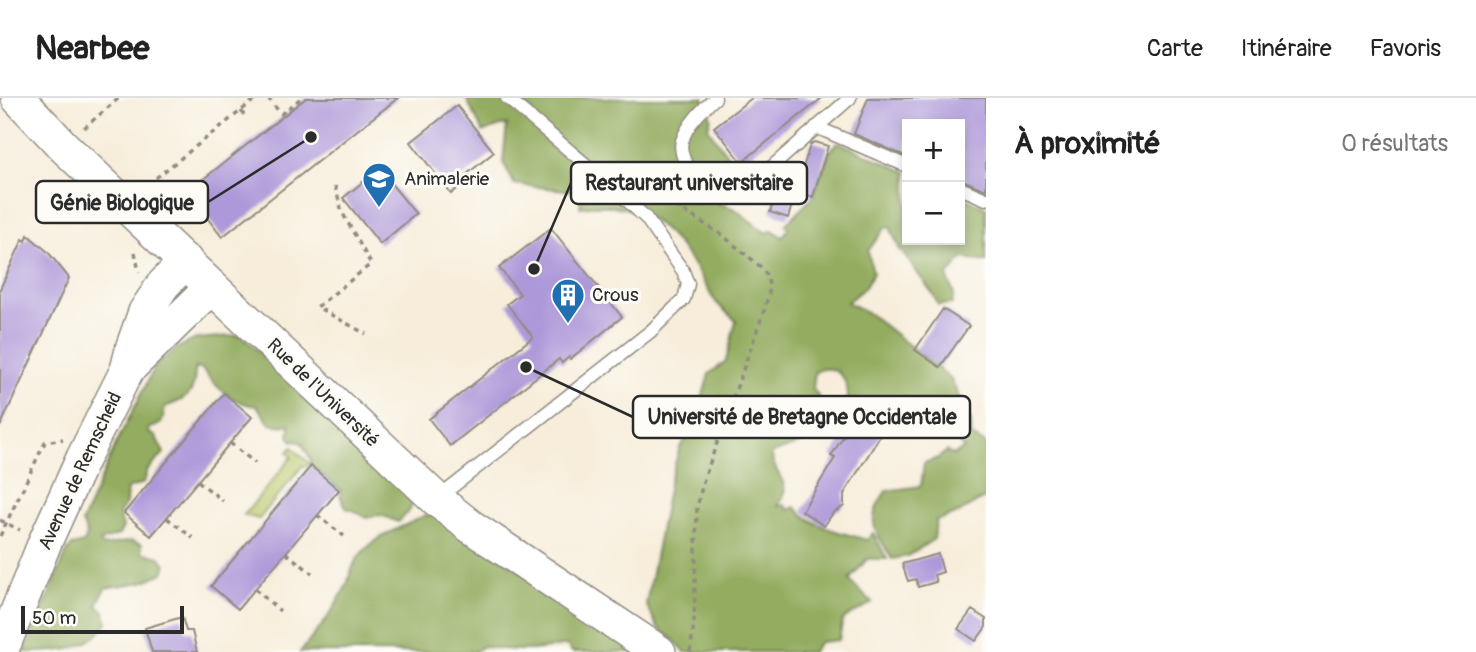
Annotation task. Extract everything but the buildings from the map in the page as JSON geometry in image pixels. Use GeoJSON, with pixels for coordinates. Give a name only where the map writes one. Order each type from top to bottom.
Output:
{"type":"FeatureCollection","features":[{"type":"Feature","properties":{"kind":"street","name":"Rue de l'Université"},"geometry":{"type":"LineString","coordinates":[[18,98],[63,146],[436,499],[487,538],[659,652]]}},
{"type":"Feature","properties":{"kind":"street","name":"Avenue de Remscheid"},"geometry":{"type":"LineString","coordinates":[[1,652],[83,458],[127,370],[133,346],[151,301],[186,261]]}},
{"type":"Feature","properties":{"kind":"street","name":"Avenue de Remscheid"},"geometry":{"type":"LineString","coordinates":[[127,370],[212,287]]}},
{"type":"Feature","properties":{"kind":"street","name":"Avenue de Remscheid"},"geometry":{"type":"LineString","coordinates":[[0,626],[33,572]]}},
{"type":"Feature","properties":{"kind":"lane"},"geometry":{"type":"LineString","coordinates":[[436,499],[651,331],[681,303],[687,293],[688,284],[684,271],[646,218],[508,98]]}},
{"type":"Feature","properties":{"kind":"lane"},"geometry":{"type":"LineString","coordinates":[[715,98],[686,131],[681,152],[689,170],[708,188],[718,194],[732,195],[741,192],[850,98]]}},
{"type":"Feature","properties":{"kind":"lane"},"geometry":{"type":"LineString","coordinates":[[816,127],[902,164]]}},
{"type":"Feature","properties":{"kind":"lane"},"geometry":{"type":"LineString","coordinates":[[965,190],[986,199]]}},
{"type":"Feature","properties":{"kind":"path"},"geometry":{"type":"LineString","coordinates":[[63,146],[120,98]]}},
{"type":"Feature","properties":{"kind":"path"},"geometry":{"type":"LineString","coordinates":[[164,186],[157,177],[257,98]]}},
{"type":"Feature","properties":{"kind":"path"},"geometry":{"type":"LineString","coordinates":[[268,98],[281,114],[301,98]]}},
{"type":"Feature","properties":{"kind":"path"},"geometry":{"type":"LineString","coordinates":[[241,111],[247,119]]}},
{"type":"Feature","properties":{"kind":"path"},"geometry":{"type":"LineString","coordinates":[[620,170],[741,249],[761,267],[770,288],[708,463],[697,508],[694,624],[690,652]]}},
{"type":"Feature","properties":{"kind":"path"},"geometry":{"type":"LineString","coordinates":[[335,186],[342,212],[371,264],[317,307],[366,334]]}},
{"type":"Feature","properties":{"kind":"path"},"geometry":{"type":"LineString","coordinates":[[138,279],[133,248],[151,229]]}},
{"type":"Feature","properties":{"kind":"path"},"geometry":{"type":"LineString","coordinates":[[0,537],[45,442],[70,436]]}},
{"type":"Feature","properties":{"kind":"path"},"geometry":{"type":"LineString","coordinates":[[230,443],[255,463]]}},
{"type":"Feature","properties":{"kind":"path"},"geometry":{"type":"LineString","coordinates":[[198,481],[223,501]]}},
{"type":"Feature","properties":{"kind":"path"},"geometry":{"type":"LineString","coordinates":[[317,515],[344,536]]}},
{"type":"Feature","properties":{"kind":"path"},"geometry":{"type":"LineString","coordinates":[[167,518],[193,538]]}},
{"type":"Feature","properties":{"kind":"path"},"geometry":{"type":"LineString","coordinates":[[286,553],[312,573]]}},
{"type":"Feature","properties":{"kind":"path"},"geometry":{"type":"LineString","coordinates":[[255,589],[281,611]]}},
{"type":"Feature","properties":{"kind":"green space"},"geometry":{"type":"Polygon","coordinates":[[[466,98],[703,98],[711,117],[708,128],[735,166],[722,175],[725,190],[718,203],[735,209],[766,233],[773,230],[782,237],[789,228],[785,225],[813,197],[830,151],[838,142],[902,170],[902,245],[965,245],[965,198],[986,208],[986,262],[963,258],[947,276],[954,294],[952,304],[938,305],[899,248],[890,227],[885,228],[868,251],[873,273],[865,287],[847,302],[871,315],[950,378],[971,421],[972,436],[986,444],[986,497],[958,513],[936,521],[934,539],[908,556],[892,559],[874,526],[875,511],[886,491],[921,486],[924,463],[947,451],[953,455],[964,449],[952,435],[926,416],[931,403],[899,396],[886,415],[876,420],[864,404],[847,401],[847,386],[835,371],[823,369],[815,372],[813,389],[825,416],[817,432],[804,442],[772,453],[785,491],[778,506],[785,505],[788,510],[795,507],[819,525],[867,540],[873,533],[887,559],[867,559],[849,580],[872,603],[843,619],[839,640],[820,642],[812,652],[685,652],[658,628],[646,604],[669,484],[680,447],[693,431],[709,374],[726,361],[736,321],[716,302],[679,245],[656,222],[630,210],[615,207],[580,207],[581,192],[514,184],[503,161],[507,124],[483,132],[466,98]]]}},
{"type":"Feature","properties":{"kind":"green space"},"geometry":{"type":"Polygon","coordinates":[[[241,335],[415,495],[410,510],[398,522],[379,515],[367,518],[347,509],[340,496],[341,490],[310,465],[311,460],[301,442],[293,441],[289,436],[290,424],[270,424],[257,406],[233,398],[219,388],[202,369],[195,368],[194,384],[189,394],[165,407],[162,422],[149,428],[148,432],[156,437],[164,453],[147,471],[144,483],[127,489],[126,504],[119,514],[123,527],[119,535],[100,541],[103,546],[131,541],[142,544],[142,552],[159,557],[166,564],[163,573],[143,582],[105,588],[97,605],[104,611],[107,622],[100,632],[82,645],[49,652],[25,652],[67,551],[72,546],[84,543],[87,535],[82,522],[117,442],[156,365],[177,348],[196,339],[241,335]]]}},
{"type":"Feature","properties":{"kind":"green space"},"geometry":{"type":"Polygon","coordinates":[[[292,447],[309,463],[306,467],[303,465],[259,519],[244,515],[292,457],[288,452],[292,447]]]}},
{"type":"Feature","properties":{"kind":"green space"},"geometry":{"type":"Polygon","coordinates":[[[425,515],[437,516],[643,652],[572,652],[567,645],[525,650],[483,646],[474,652],[300,652],[337,603],[363,551],[379,539],[425,515]]]}},
{"type":"Feature","properties":{"kind":"place","name":"Génie Biologique"},"geometry":{"type":"Point","coordinates":[311,137]}},
{"type":"Feature","properties":{"kind":"place","name":"Animalerie"},"geometry":{"type":"Point","coordinates":[379,209]}},
{"type":"Feature","properties":{"kind":"place","name":"Restaurant universitaire"},"geometry":{"type":"Point","coordinates":[534,269]}},
{"type":"Feature","properties":{"kind":"place","name":"Crous"},"geometry":{"type":"Point","coordinates":[568,325]}},
{"type":"Feature","properties":{"kind":"place","name":"Université de Bretagne Occidentale"},"geometry":{"type":"Point","coordinates":[526,367]}}]}
